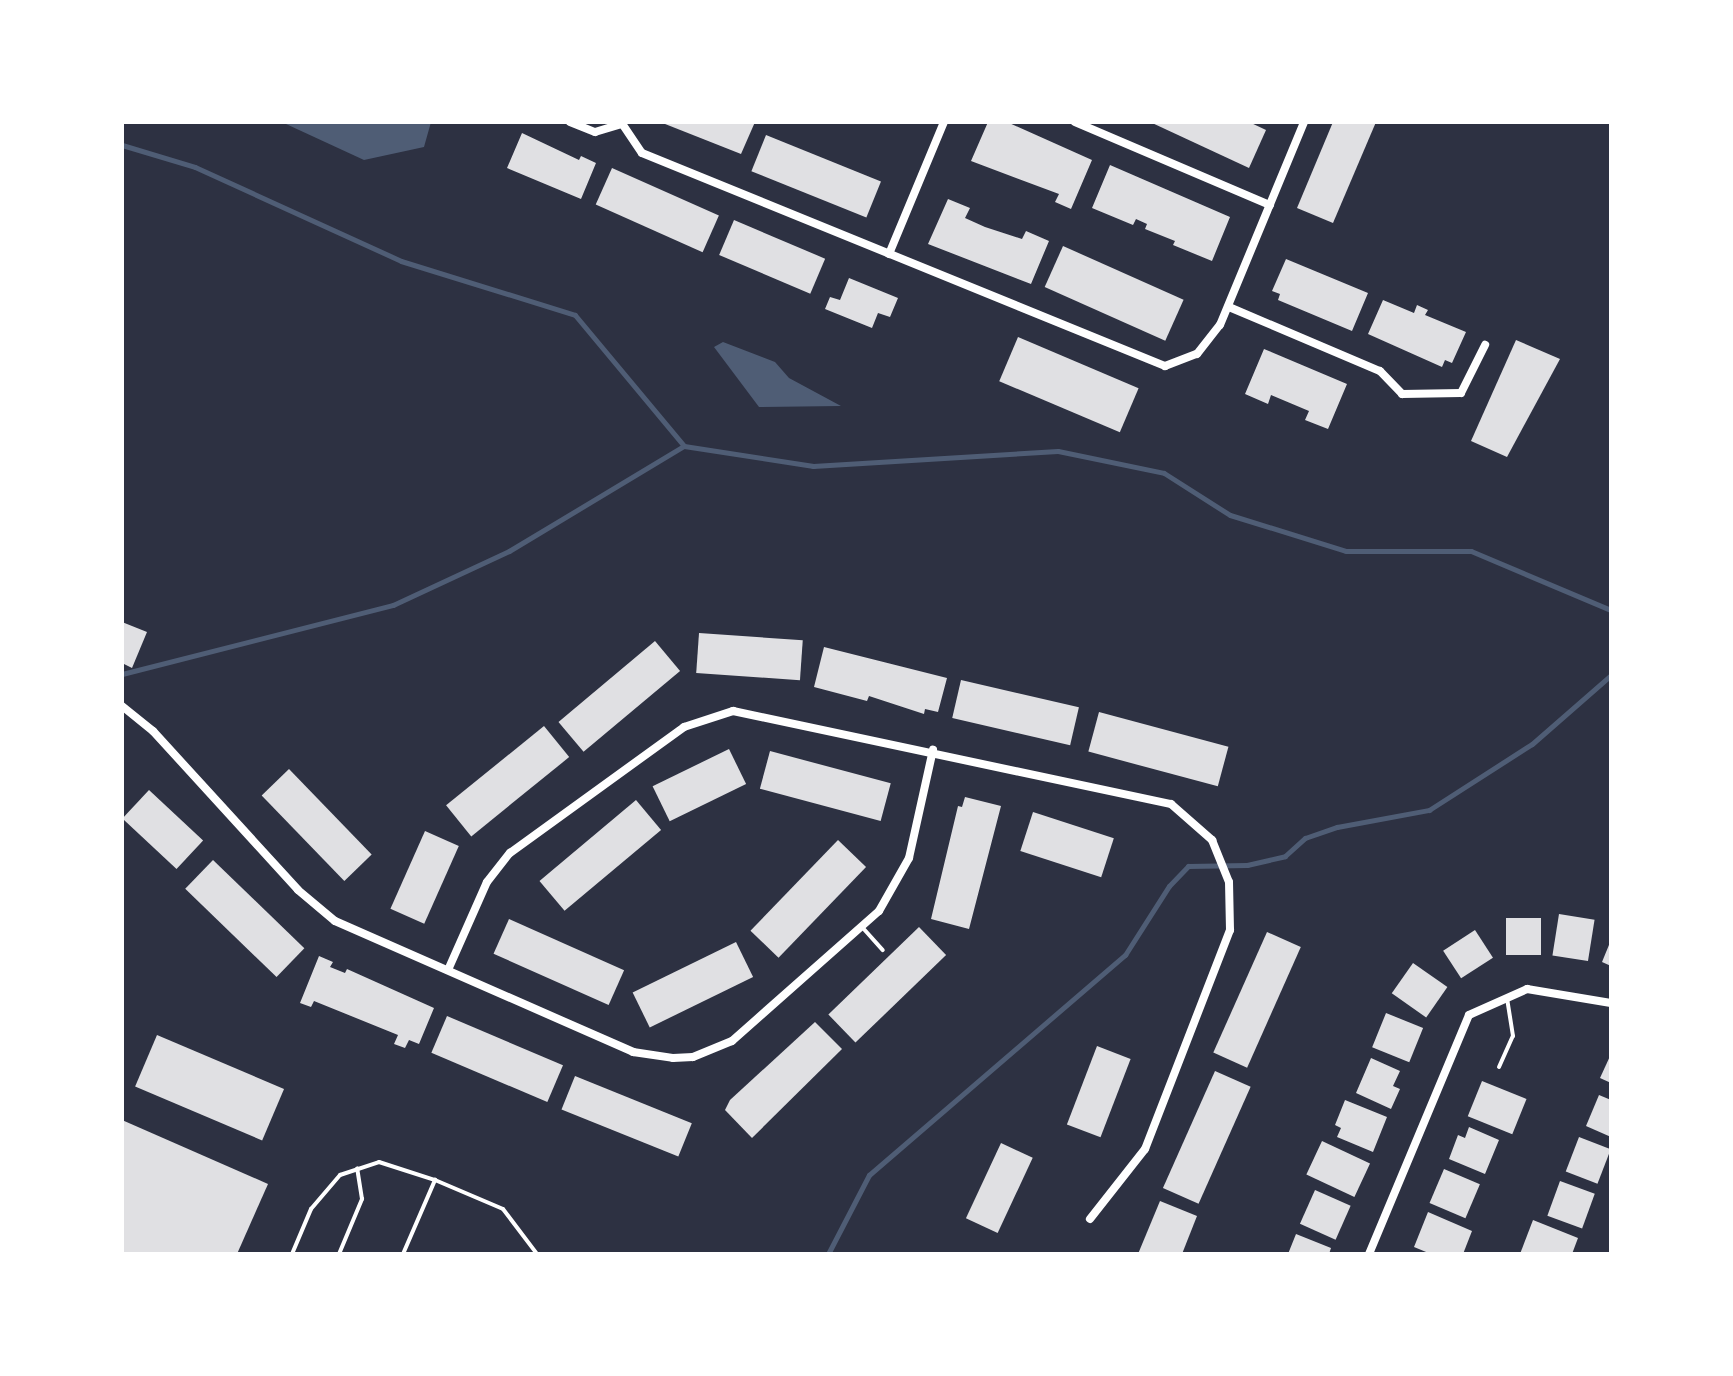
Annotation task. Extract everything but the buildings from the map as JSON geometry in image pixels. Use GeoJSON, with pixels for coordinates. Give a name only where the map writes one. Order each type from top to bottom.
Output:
{"type":"FeatureCollection","features":[{"type":"Feature","properties":{"kind":"street"},"geometry":{"type":"LineString","coordinates":[[570,122],[595,132],[622,123],[642,153],[1165,366],[1197,354],[1229,307],[1304,122]]}},
{"type":"Feature","properties":{"kind":"street"},"geometry":{"type":"LineString","coordinates":[[889,254],[944,122]]}},
{"type":"Feature","properties":{"kind":"street"},"geometry":{"type":"LineString","coordinates":[[1075,122],[1270,205]]}},
{"type":"Feature","properties":{"kind":"street"},"geometry":{"type":"LineString","coordinates":[[1229,307],[1380,371],[1402,394],[1461,393],[1485,345]]}},
{"type":"Feature","properties":{"kind":"street"},"geometry":{"type":"LineString","coordinates":[[122,706],[153,731],[316,908],[335,921],[633,1052],[693,1057],[749,1029],[862,927],[902,876],[933,750]]}},
{"type":"Feature","properties":{"kind":"street"},"geometry":{"type":"LineString","coordinates":[[448,970],[487,882],[510,853],[684,727],[733,711],[933,750],[1171,804],[1212,840],[1229,882],[1230,930],[1145,1149],[1090,1219]]}},
{"type":"Feature","properties":{"kind":"street"},"geometry":{"type":"LineString","coordinates":[[1369,1254],[1469,1015],[1527,989],[1611,1003]]}},
{"type":"Feature","properties":{"kind":"lane"},"geometry":{"type":"LineString","coordinates":[[862,927],[883,950]]}},
{"type":"Feature","properties":{"kind":"lane"},"geometry":{"type":"LineString","coordinates":[[1499,1067],[1513,1036],[1507,998]]}},
{"type":"Feature","properties":{"kind":"lane"},"geometry":{"type":"LineString","coordinates":[[292,1254],[324,1190],[357,1168],[398,1165],[503,1209],[537,1254]]}},
{"type":"Feature","properties":{"kind":"lane"},"geometry":{"type":"LineString","coordinates":[[339,1254],[362,1199],[357,1168]]}},
{"type":"Feature","properties":{"kind":"lane"},"geometry":{"type":"LineString","coordinates":[[403,1254],[435,1180]]}},
{"type":"Feature","properties":{"kind":"water"},"geometry":{"type":"Polygon","coordinates":[[[431,122],[424,147],[364,160],[286,124],[431,122]]]}},
{"type":"Feature","properties":{"kind":"water"},"geometry":{"type":"Polygon","coordinates":[[[723,342],[775,362],[789,378],[841,406],[759,407],[714,347],[723,342]]]}},
{"type":"Feature","properties":{"kind":"waterway"},"geometry":{"type":"LineString","coordinates":[[122,145],[195,167],[401,261],[575,315],[684,446]]}},
{"type":"Feature","properties":{"kind":"waterway"},"geometry":{"type":"LineString","coordinates":[[122,674],[393,605],[509,551],[684,446],[813,466],[1058,451],[1164,473],[1230,515],[1346,551],[1471,551],[1611,610]]}},
{"type":"Feature","properties":{"kind":"waterway"},"geometry":{"type":"LineString","coordinates":[[828,1254],[869,1175],[1125,955],[1169,886],[1188,866],[1247,865],[1285,856],[1305,838],[1337,827],[1429,810],[1532,744],[1611,675]]}}]}
